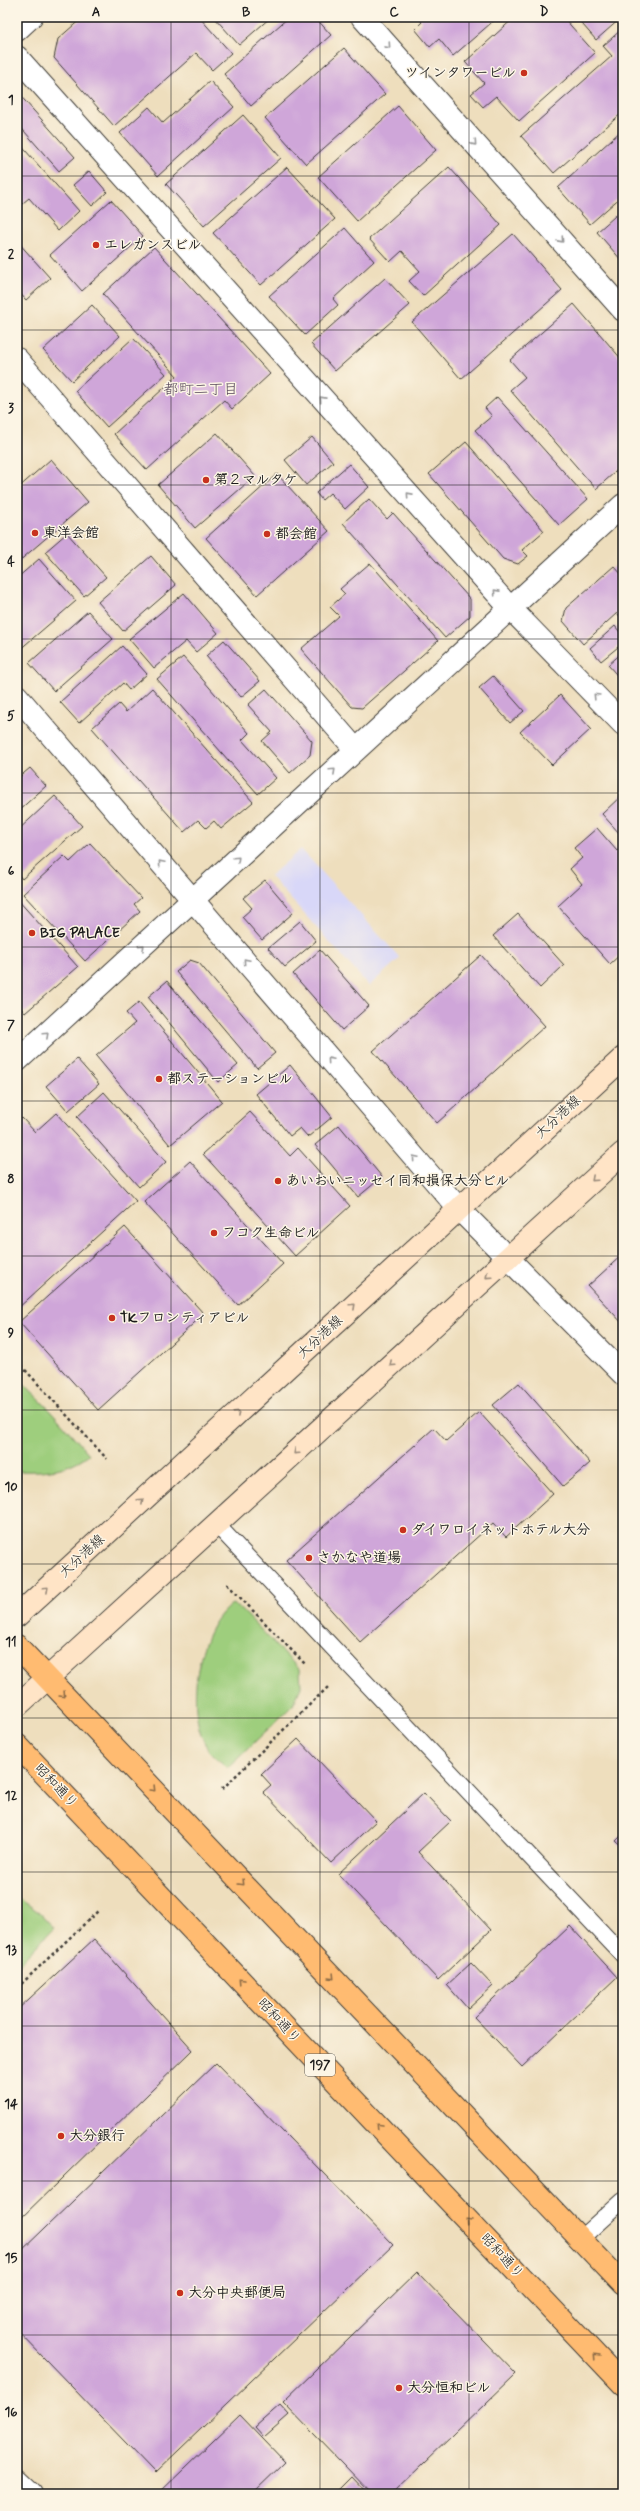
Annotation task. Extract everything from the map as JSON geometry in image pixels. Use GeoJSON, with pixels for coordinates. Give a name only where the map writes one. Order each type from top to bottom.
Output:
{"type":"FeatureCollection","features":[{"type":"Feature","properties":{"kind":"highway"},"geometry":{"type":"LineString","coordinates":[[17,1646],[623,2284]]}},
{"type":"Feature","properties":{"kind":"highway","name":"昭和通り"},"geometry":{"type":"LineString","coordinates":[[17,1745],[623,2384]]}},
{"type":"Feature","properties":{"kind":"main road","name":"大分港線"},"geometry":{"type":"LineString","coordinates":[[17,1616],[623,1058]]}},
{"type":"Feature","properties":{"kind":"main road"},"geometry":{"type":"LineString","coordinates":[[17,1706],[623,1153]]}},
{"type":"Feature","properties":{"kind":"street"},"geometry":{"type":"LineString","coordinates":[[17,30],[31,17]]}},
{"type":"Feature","properties":{"kind":"street"},"geometry":{"type":"LineString","coordinates":[[362,17],[623,310]]}},
{"type":"Feature","properties":{"kind":"street"},"geometry":{"type":"LineString","coordinates":[[17,57],[510,608],[623,724]]}},
{"type":"Feature","properties":{"kind":"street"},"geometry":{"type":"LineString","coordinates":[[17,359],[356,750]]}},
{"type":"Feature","properties":{"kind":"street"},"geometry":{"type":"LineString","coordinates":[[17,1061],[623,505]]}},
{"type":"Feature","properties":{"kind":"street"},"geometry":{"type":"LineString","coordinates":[[17,696],[459,1209],[623,1374]]}},
{"type":"Feature","properties":{"kind":"street"},"geometry":{"type":"LineString","coordinates":[[17,2480],[30,2494]]}},
{"type":"Feature","properties":{"kind":"lane"},"geometry":{"type":"LineString","coordinates":[[216,1524],[623,1955]]}},
{"type":"Feature","properties":{"kind":"lane"},"geometry":{"type":"LineString","coordinates":[[580,2239],[623,2200]]}},
{"type":"Feature","properties":{"kind":"path"},"geometry":{"type":"LineString","coordinates":[[17,1361],[107,1459]]}},
{"type":"Feature","properties":{"kind":"path"},"geometry":{"type":"LineString","coordinates":[[227,1584],[308,1666]]}},
{"type":"Feature","properties":{"kind":"path"},"geometry":{"type":"LineString","coordinates":[[222,1789],[329,1688],[324,1683]]}},
{"type":"Feature","properties":{"kind":"path"},"geometry":{"type":"LineString","coordinates":[[17,1988],[99,1910]]}},
{"type":"Feature","properties":{"kind":"shaded area"},"geometry":{"type":"Polygon","coordinates":[[[301,849],[400,958],[369,986],[270,876],[301,849]]]}},
{"type":"Feature","properties":{"kind":"green space"},"geometry":{"type":"Polygon","coordinates":[[[17,1378],[51,1411],[89,1454],[81,1460],[64,1467],[46,1471],[17,1471],[17,1378]]]}},
{"type":"Feature","properties":{"kind":"green space"},"geometry":{"type":"Polygon","coordinates":[[[232,1604],[241,1609],[300,1670],[301,1687],[293,1705],[228,1768],[210,1752],[201,1733],[197,1714],[196,1694],[202,1652],[210,1632],[220,1616],[232,1604]]]}},
{"type":"Feature","properties":{"kind":"green space"},"geometry":{"type":"Polygon","coordinates":[[[17,1897],[40,1913],[54,1928],[17,1966],[17,1897]]]}},
{"type":"Feature","properties":{"kind":"building"},"geometry":{"type":"Polygon","coordinates":[[[83,17],[199,17],[231,53],[212,70],[196,53],[114,126],[54,58],[58,39],[83,17]]]}},
{"type":"Feature","properties":{"kind":"building"},"geometry":{"type":"Polygon","coordinates":[[[214,17],[271,17],[239,45],[214,17]]]}},
{"type":"Feature","properties":{"kind":"building"},"geometry":{"type":"Polygon","coordinates":[[[289,17],[315,17],[331,35],[251,106],[224,74],[289,17]]]}},
{"type":"Feature","properties":{"kind":"building"},"geometry":{"type":"Polygon","coordinates":[[[418,17],[498,17],[453,56],[439,39],[430,47],[415,29],[422,22],[418,17]]]}},
{"type":"Feature","properties":{"kind":"building","name":"ツインタワービル"},"geometry":{"type":"Polygon","coordinates":[[[515,17],[563,17],[595,53],[519,121],[496,96],[483,107],[471,94],[484,83],[465,62],[515,17]]]}},
{"type":"Feature","properties":{"kind":"building"},"geometry":{"type":"Polygon","coordinates":[[[576,17],[620,17],[621,18],[596,40],[576,17]]]}},
{"type":"Feature","properties":{"kind":"building"},"geometry":{"type":"Polygon","coordinates":[[[623,28],[623,112],[554,173],[521,136],[612,56],[603,46],[623,28]]]}},
{"type":"Feature","properties":{"kind":"building"},"geometry":{"type":"Polygon","coordinates":[[[344,48],[385,94],[306,164],[265,118],[344,48]]]}},
{"type":"Feature","properties":{"kind":"building"},"geometry":{"type":"Polygon","coordinates":[[[210,81],[234,107],[158,176],[120,133],[149,107],[163,123],[210,81]]]}},
{"type":"Feature","properties":{"kind":"building"},"geometry":{"type":"Polygon","coordinates":[[[17,92],[75,157],[59,171],[17,123],[17,92]]]}},
{"type":"Feature","properties":{"kind":"building"},"geometry":{"type":"Polygon","coordinates":[[[398,106],[436,150],[357,221],[318,177],[398,106]]]}},
{"type":"Feature","properties":{"kind":"building"},"geometry":{"type":"Polygon","coordinates":[[[243,115],[281,158],[204,226],[166,184],[243,115]]]}},
{"type":"Feature","properties":{"kind":"building"},"geometry":{"type":"Polygon","coordinates":[[[623,129],[623,195],[590,224],[558,188],[623,129]]]}},
{"type":"Feature","properties":{"kind":"building"},"geometry":{"type":"Polygon","coordinates":[[[17,141],[79,211],[58,231],[29,198],[17,208],[17,141]]]}},
{"type":"Feature","properties":{"kind":"building"},"geometry":{"type":"Polygon","coordinates":[[[287,167],[335,219],[261,285],[213,233],[287,167]]]}},
{"type":"Feature","properties":{"kind":"building"},"geometry":{"type":"Polygon","coordinates":[[[449,167],[501,225],[423,296],[409,281],[420,271],[402,251],[390,262],[369,239],[449,167]]]}},
{"type":"Feature","properties":{"kind":"building"},"geometry":{"type":"Polygon","coordinates":[[[89,171],[107,192],[92,206],[73,185],[89,171]]]}},
{"type":"Feature","properties":{"kind":"building","name":"エレガンスビル"},"geometry":{"type":"Polygon","coordinates":[[[111,200],[143,236],[82,291],[50,255],[111,200]]]}},
{"type":"Feature","properties":{"kind":"building"},"geometry":{"type":"Polygon","coordinates":[[[623,209],[623,260],[622,261],[597,232],[623,209]]]}},
{"type":"Feature","properties":{"kind":"building"},"geometry":{"type":"Polygon","coordinates":[[[345,228],[374,261],[333,299],[338,305],[305,335],[269,296],[345,228]]]}},
{"type":"Feature","properties":{"kind":"building"},"geometry":{"type":"Polygon","coordinates":[[[513,234],[562,290],[461,379],[412,322],[513,234]]]}},
{"type":"Feature","properties":{"kind":"building"},"geometry":{"type":"Polygon","coordinates":[[[17,241],[50,278],[26,300],[17,290],[17,241]]]}},
{"type":"Feature","properties":{"kind":"building"},"geometry":{"type":"Polygon","coordinates":[[[154,247],[270,374],[232,409],[224,400],[147,470],[114,434],[177,376],[103,294],[154,247]]]}},
{"type":"Feature","properties":{"kind":"building"},"geometry":{"type":"Polygon","coordinates":[[[385,278],[410,305],[335,371],[311,344],[385,278]]]}},
{"type":"Feature","properties":{"kind":"building"},"geometry":{"type":"Polygon","coordinates":[[[574,304],[623,361],[623,465],[596,489],[510,390],[525,377],[510,360],[574,304]]]}},
{"type":"Feature","properties":{"kind":"building"},"geometry":{"type":"Polygon","coordinates":[[[92,305],[120,336],[72,381],[43,350],[92,305]]]}},
{"type":"Feature","properties":{"kind":"building"},"geometry":{"type":"Polygon","coordinates":[[[133,338],[166,374],[107,427],[75,391],[133,338]]]}},
{"type":"Feature","properties":{"kind":"building"},"geometry":{"type":"Polygon","coordinates":[[[497,397],[588,499],[559,525],[475,430],[492,416],[485,408],[497,397]]]}},
{"type":"Feature","properties":{"kind":"building","name":"第２マルタケ"},"geometry":{"type":"Polygon","coordinates":[[[217,433],[255,476],[195,528],[158,485],[217,433]]]}},
{"type":"Feature","properties":{"kind":"building"},"geometry":{"type":"Polygon","coordinates":[[[312,437],[333,462],[306,485],[285,460],[312,437]]]}},
{"type":"Feature","properties":{"kind":"building"},"geometry":{"type":"Polygon","coordinates":[[[466,442],[544,531],[522,550],[528,556],[518,564],[503,559],[429,474],[466,442]]]}},
{"type":"Feature","properties":{"kind":"building","name":"東洋会館"},"geometry":{"type":"Polygon","coordinates":[[[51,459],[88,502],[17,563],[17,489],[51,459]]]}},
{"type":"Feature","properties":{"kind":"building"},"geometry":{"type":"Polygon","coordinates":[[[349,464],[369,487],[345,509],[330,493],[322,500],[316,493],[349,464]]]}},
{"type":"Feature","properties":{"kind":"building","name":"都会館"},"geometry":{"type":"Polygon","coordinates":[[[277,474],[329,531],[257,595],[206,538],[277,474]]]}},
{"type":"Feature","properties":{"kind":"building"},"geometry":{"type":"Polygon","coordinates":[[[369,499],[387,519],[393,513],[470,599],[470,616],[445,638],[343,523],[369,499]]]}},
{"type":"Feature","properties":{"kind":"building"},"geometry":{"type":"Polygon","coordinates":[[[67,533],[106,577],[84,596],[45,552],[67,533]]]}},
{"type":"Feature","properties":{"kind":"building"},"geometry":{"type":"Polygon","coordinates":[[[151,556],[176,585],[123,631],[98,602],[151,556]]]}},
{"type":"Feature","properties":{"kind":"building"},"geometry":{"type":"Polygon","coordinates":[[[39,559],[76,601],[18,651],[17,578],[39,559]]]}},
{"type":"Feature","properties":{"kind":"building"},"geometry":{"type":"Polygon","coordinates":[[[370,563],[438,641],[362,708],[352,707],[301,649],[339,616],[330,607],[345,594],[340,589],[370,563]]]}},
{"type":"Feature","properties":{"kind":"building"},"geometry":{"type":"Polygon","coordinates":[[[614,566],[623,576],[623,620],[617,613],[583,644],[563,621],[566,608],[614,566]]]}},
{"type":"Feature","properties":{"kind":"building"},"geometry":{"type":"Polygon","coordinates":[[[184,593],[218,633],[196,652],[186,641],[154,668],[129,639],[184,593]]]}},
{"type":"Feature","properties":{"kind":"building"},"geometry":{"type":"Polygon","coordinates":[[[88,611],[113,639],[54,691],[29,663],[88,611]]]}},
{"type":"Feature","properties":{"kind":"building"},"geometry":{"type":"Polygon","coordinates":[[[615,626],[623,636],[623,643],[601,661],[590,648],[615,626]]]}},
{"type":"Feature","properties":{"kind":"building"},"geometry":{"type":"Polygon","coordinates":[[[224,640],[260,681],[241,697],[206,656],[224,640]]]}},
{"type":"Feature","properties":{"kind":"building"},"geometry":{"type":"Polygon","coordinates":[[[122,646],[147,674],[129,690],[123,683],[79,723],[60,702],[122,646]]]}},
{"type":"Feature","properties":{"kind":"building"},"geometry":{"type":"Polygon","coordinates":[[[623,652],[623,682],[608,665],[623,652]]]}},
{"type":"Feature","properties":{"kind":"building"},"geometry":{"type":"Polygon","coordinates":[[[183,657],[249,733],[242,740],[276,778],[258,794],[157,679],[183,657]]]}},
{"type":"Feature","properties":{"kind":"building"},"geometry":{"type":"Polygon","coordinates":[[[493,676],[524,711],[510,723],[479,688],[493,676]]]}},
{"type":"Feature","properties":{"kind":"building"},"geometry":{"type":"Polygon","coordinates":[[[152,688],[253,802],[221,829],[214,821],[206,828],[198,820],[184,832],[92,728],[119,704],[126,712],[152,688]]]}},
{"type":"Feature","properties":{"kind":"building"},"geometry":{"type":"Polygon","coordinates":[[[266,689],[312,741],[310,755],[290,773],[262,741],[272,732],[248,705],[266,689]]]}},
{"type":"Feature","properties":{"kind":"building"},"geometry":{"type":"Polygon","coordinates":[[[560,695],[591,729],[552,765],[520,732],[560,695]]]}},
{"type":"Feature","properties":{"kind":"building"},"geometry":{"type":"Polygon","coordinates":[[[30,768],[46,786],[17,812],[17,779],[30,768]]]}},
{"type":"Feature","properties":{"kind":"building"},"geometry":{"type":"Polygon","coordinates":[[[623,794],[623,831],[620,834],[602,814],[623,794]]]}},
{"type":"Feature","properties":{"kind":"building"},"geometry":{"type":"Polygon","coordinates":[[[55,796],[82,826],[22,879],[17,873],[17,831],[55,796]]]}},
{"type":"Feature","properties":{"kind":"building"},"geometry":{"type":"Polygon","coordinates":[[[597,828],[617,851],[623,845],[623,952],[610,964],[558,906],[582,884],[570,869],[582,858],[574,848],[597,828]]]}},
{"type":"Feature","properties":{"kind":"building"},"geometry":{"type":"Polygon","coordinates":[[[90,843],[141,898],[134,904],[140,911],[85,961],[23,894],[64,856],[70,862],[90,843]]]}},
{"type":"Feature","properties":{"kind":"building"},"geometry":{"type":"Polygon","coordinates":[[[265,880],[293,913],[262,940],[242,917],[252,908],[243,898],[265,880]]]}},
{"type":"Feature","properties":{"kind":"building","name":"BIG PALACE"},"geometry":{"type":"Polygon","coordinates":[[[17,899],[78,967],[25,1013],[17,1004],[17,899]]]}},
{"type":"Feature","properties":{"kind":"building"},"geometry":{"type":"Polygon","coordinates":[[[518,914],[564,965],[540,988],[493,936],[518,914]]]}},
{"type":"Feature","properties":{"kind":"building"},"geometry":{"type":"Polygon","coordinates":[[[300,921],[316,941],[285,967],[268,948],[300,921]]]}},
{"type":"Feature","properties":{"kind":"building"},"geometry":{"type":"Polygon","coordinates":[[[320,950],[369,1006],[342,1030],[293,974],[320,950]]]}},
{"type":"Feature","properties":{"kind":"building"},"geometry":{"type":"Polygon","coordinates":[[[481,955],[545,1026],[437,1123],[373,1051],[481,955]]]}},
{"type":"Feature","properties":{"kind":"building"},"geometry":{"type":"Polygon","coordinates":[[[190,960],[199,963],[275,1053],[257,1068],[176,972],[190,960]]]}},
{"type":"Feature","properties":{"kind":"building"},"geometry":{"type":"Polygon","coordinates":[[[167,981],[238,1065],[218,1082],[148,997],[167,981]]]}},
{"type":"Feature","properties":{"kind":"building","name":"都ステーションビル"},"geometry":{"type":"Polygon","coordinates":[[[139,1002],[222,1101],[170,1145],[96,1056],[135,1023],[126,1013],[139,1002]]]}},
{"type":"Feature","properties":{"kind":"building"},"geometry":{"type":"Polygon","coordinates":[[[77,1059],[99,1084],[68,1111],[46,1086],[77,1059]]]}},
{"type":"Feature","properties":{"kind":"building"},"geometry":{"type":"Polygon","coordinates":[[[290,1065],[332,1117],[308,1137],[300,1128],[290,1136],[256,1094],[290,1065]]]}},
{"type":"Feature","properties":{"kind":"building"},"geometry":{"type":"Polygon","coordinates":[[[104,1092],[166,1162],[139,1187],[77,1117],[104,1092]]]}},
{"type":"Feature","properties":{"kind":"building","name":"あいおいニッセイ同和損保大分ビル"},"geometry":{"type":"Polygon","coordinates":[[[250,1112],[290,1156],[298,1148],[350,1206],[295,1256],[203,1154],[250,1112]]]}},
{"type":"Feature","properties":{"kind":"building"},"geometry":{"type":"Polygon","coordinates":[[[56,1113],[136,1201],[17,1309],[17,1123],[22,1118],[35,1132],[56,1113]]]}},
{"type":"Feature","properties":{"kind":"building"},"geometry":{"type":"Polygon","coordinates":[[[339,1125],[382,1177],[358,1197],[315,1145],[339,1125]]]}},
{"type":"Feature","properties":{"kind":"building","name":"フコク生命ビル"},"geometry":{"type":"Polygon","coordinates":[[[190,1161],[283,1264],[238,1305],[144,1202],[190,1161]]]}},
{"type":"Feature","properties":{"kind":"building","name":"TKフロンティアビル"},"geometry":{"type":"Polygon","coordinates":[[[125,1227],[204,1314],[98,1410],[19,1322],[125,1227]]]}},
{"type":"Feature","properties":{"kind":"building"},"geometry":{"type":"Polygon","coordinates":[[[623,1254],[623,1324],[588,1286],[623,1254]]]}},
{"type":"Feature","properties":{"kind":"building"},"geometry":{"type":"Polygon","coordinates":[[[519,1383],[590,1463],[563,1486],[493,1405],[519,1383]]]}},
{"type":"Feature","properties":{"kind":"building","name":"ダイワロイネットホテル大分"},"geometry":{"type":"Polygon","coordinates":[[[479,1412],[553,1494],[506,1537],[493,1523],[360,1642],[286,1560],[434,1428],[446,1441],[479,1412]]]}},
{"type":"Feature","properties":{"kind":"building"},"geometry":{"type":"Polygon","coordinates":[[[298,1739],[376,1821],[331,1863],[263,1792],[271,1785],[261,1774],[298,1739]]]}},
{"type":"Feature","properties":{"kind":"building"},"geometry":{"type":"Polygon","coordinates":[[[424,1793],[451,1821],[418,1852],[491,1930],[438,1980],[338,1874],[424,1793]]]}},
{"type":"Feature","properties":{"kind":"building"},"geometry":{"type":"Polygon","coordinates":[[[623,1834],[623,1847],[616,1841],[623,1834]]]}},
{"type":"Feature","properties":{"kind":"building"},"geometry":{"type":"Polygon","coordinates":[[[570,1926],[617,1977],[522,2067],[474,2017],[570,1926]]]}},
{"type":"Feature","properties":{"kind":"building","name":"大分銀行"},"geometry":{"type":"Polygon","coordinates":[[[94,1939],[193,2050],[17,2222],[17,2010],[94,1939]]]}},
{"type":"Feature","properties":{"kind":"building"},"geometry":{"type":"Polygon","coordinates":[[[471,1963],[493,1986],[468,2009],[447,1985],[471,1963]]]}},
{"type":"Feature","properties":{"kind":"building","name":"大分中央郵便局"},"geometry":{"type":"Polygon","coordinates":[[[216,2063],[393,2245],[155,2473],[17,2330],[17,2255],[216,2063]]]}},
{"type":"Feature","properties":{"kind":"building","name":"大分恒和ビル"},"geometry":{"type":"Polygon","coordinates":[[[417,2272],[516,2374],[392,2494],[372,2494],[283,2402],[417,2272]]]}},
{"type":"Feature","properties":{"kind":"building"},"geometry":{"type":"Polygon","coordinates":[[[280,2405],[289,2415],[264,2437],[255,2427],[280,2405]]]}},
{"type":"Feature","properties":{"kind":"building"},"geometry":{"type":"Polygon","coordinates":[[[240,2415],[285,2462],[252,2494],[158,2494],[240,2415]]]}},
{"type":"Feature","properties":{"kind":"building"},"geometry":{"type":"Polygon","coordinates":[[[352,2477],[368,2494],[335,2494],[352,2477]]]}},
{"type":"Feature","properties":{"kind":"place","name":"ツインタワービル"},"geometry":{"type":"Point","coordinates":[524,73]}},
{"type":"Feature","properties":{"kind":"place","name":"エレガンスビル"},"geometry":{"type":"Point","coordinates":[96,245]}},
{"type":"Feature","properties":{"kind":"place","name":"第２マルタケ"},"geometry":{"type":"Point","coordinates":[206,480]}},
{"type":"Feature","properties":{"kind":"place","name":"東洋会館"},"geometry":{"type":"Point","coordinates":[35,533]}},
{"type":"Feature","properties":{"kind":"place","name":"都会館"},"geometry":{"type":"Point","coordinates":[267,534]}},
{"type":"Feature","properties":{"kind":"place","name":"BIG PALACE"},"geometry":{"type":"Point","coordinates":[32,933]}},
{"type":"Feature","properties":{"kind":"place","name":"都ステーションビル"},"geometry":{"type":"Point","coordinates":[159,1079]}},
{"type":"Feature","properties":{"kind":"place","name":"あいおいニッセイ同和損保大分ビル"},"geometry":{"type":"Point","coordinates":[278,1181]}},
{"type":"Feature","properties":{"kind":"place","name":"フコク生命ビル"},"geometry":{"type":"Point","coordinates":[214,1233]}},
{"type":"Feature","properties":{"kind":"place","name":"TKフロンティアビル"},"geometry":{"type":"Point","coordinates":[112,1318]}},
{"type":"Feature","properties":{"kind":"place","name":"ダイワロイネットホテル大分"},"geometry":{"type":"Point","coordinates":[403,1530]}},
{"type":"Feature","properties":{"kind":"place","name":"さかなや道場"},"geometry":{"type":"Point","coordinates":[309,1558]}},
{"type":"Feature","properties":{"kind":"place","name":"大分銀行"},"geometry":{"type":"Point","coordinates":[61,2136]}},
{"type":"Feature","properties":{"kind":"place","name":"大分中央郵便局"},"geometry":{"type":"Point","coordinates":[180,2293]}},
{"type":"Feature","properties":{"kind":"place","name":"大分恒和ビル"},"geometry":{"type":"Point","coordinates":[399,2388]}},
{"type":"Feature","properties":{"kind":"district","name":"都町二丁目"},"geometry":{"type":"Point","coordinates":[201,390]}}]}
